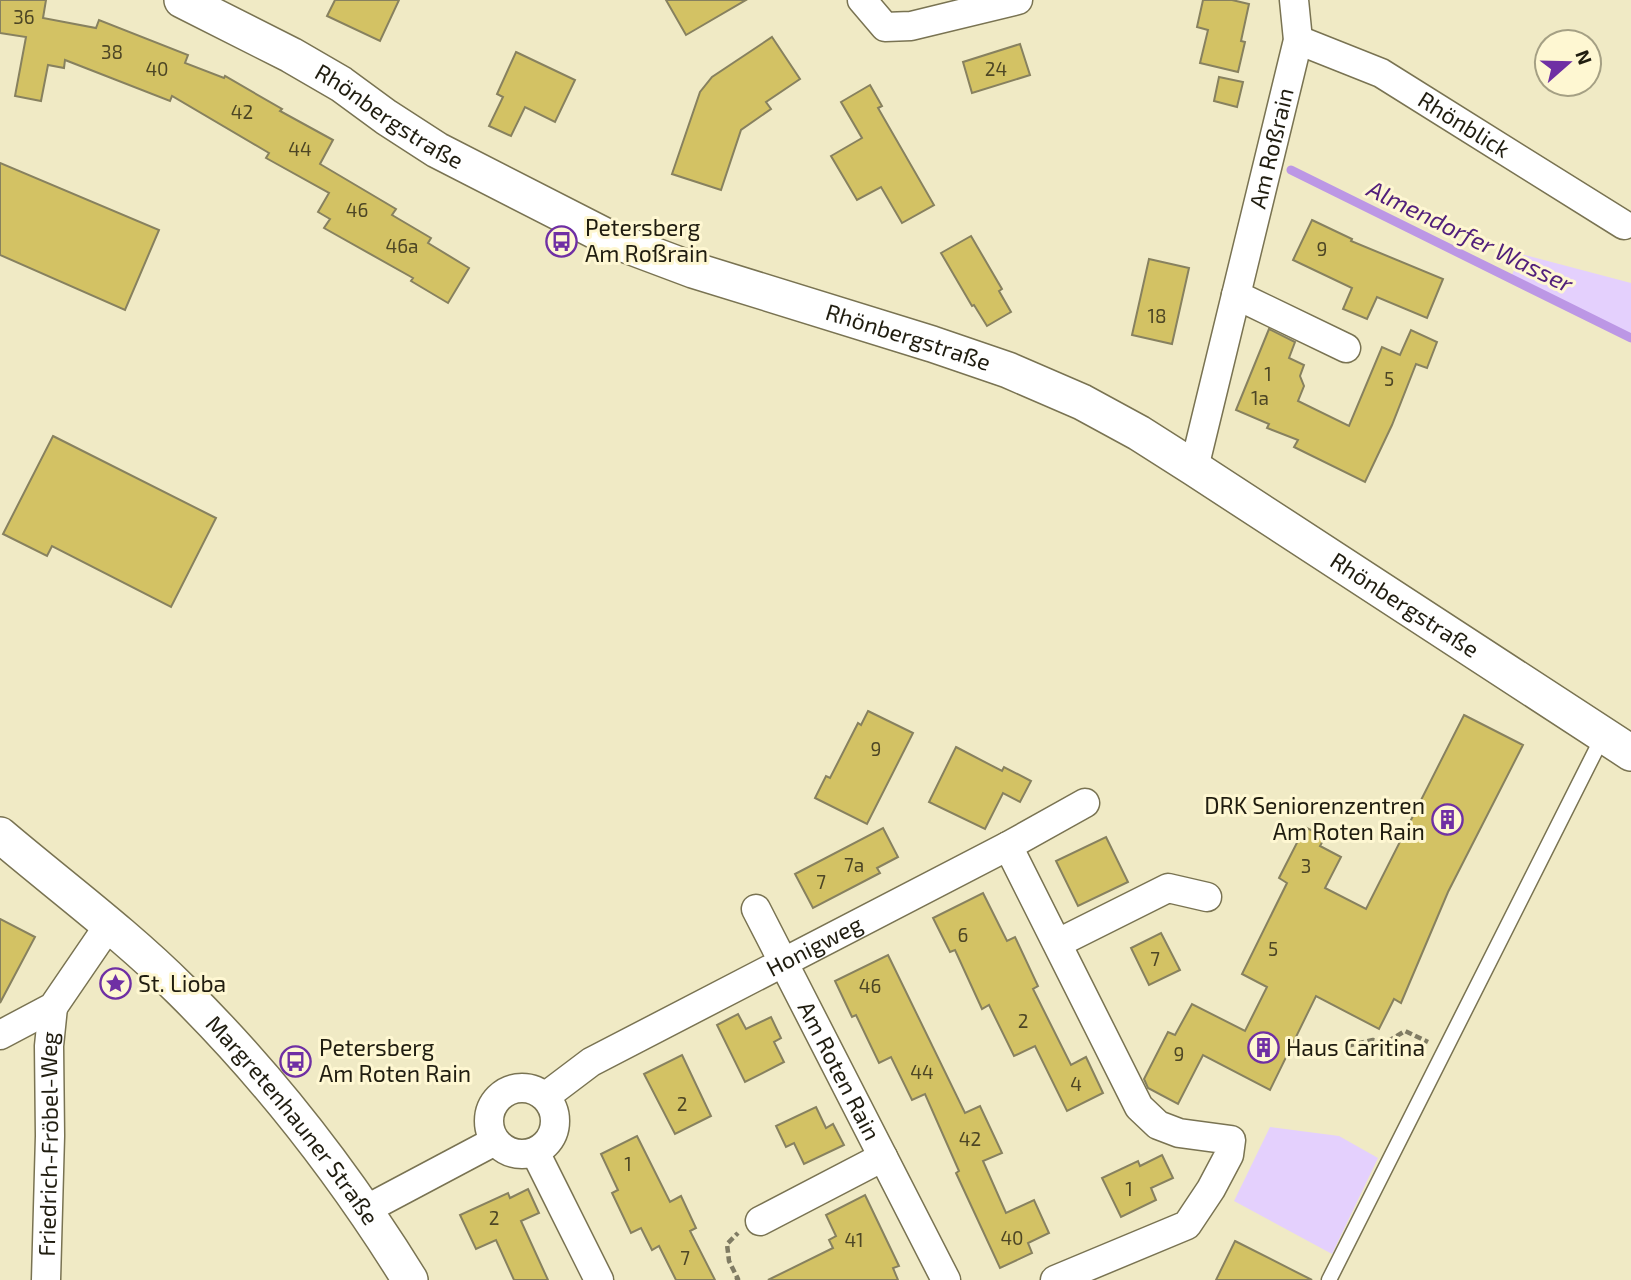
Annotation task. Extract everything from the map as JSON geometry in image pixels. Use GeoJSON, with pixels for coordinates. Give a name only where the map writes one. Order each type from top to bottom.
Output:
{"type":"FeatureCollection","features":[{"type":"Feature","properties":{"kind":"street","name":"Rhönbergstraße"},"geometry":{"type":"LineString","coordinates":[[182,0],[341,83],[386,117],[437,149],[613,240],[693,270],[1008,370],[1082,402],[1195,468],[1617,744]]}},
{"type":"Feature","properties":{"kind":"street"},"geometry":{"type":"LineString","coordinates":[[862,0],[885,27],[911,26],[1018,0]]}},
{"type":"Feature","properties":{"kind":"street","name":"Am Roßrain"},"geometry":{"type":"LineString","coordinates":[[1195,468],[1298,40],[1294,0]]}},
{"type":"Feature","properties":{"kind":"street","name":"Rhönblick"},"geometry":{"type":"LineString","coordinates":[[1298,40],[1381,73],[1624,225]]}},
{"type":"Feature","properties":{"kind":"street"},"geometry":{"type":"LineString","coordinates":[[1236,295],[1346,348]]}},
{"type":"Feature","properties":{"kind":"street","name":"Honigweg"},"geometry":{"type":"LineString","coordinates":[[546,1097],[592,1062],[1008,846],[1085,803]]}},
{"type":"Feature","properties":{"kind":"street","name":"Margretenhauner Straße"},"geometry":{"type":"LineString","coordinates":[[0,835],[109,925],[179,988],[260,1073],[319,1146],[410,1280]]}},
{"type":"Feature","properties":{"kind":"street"},"geometry":{"type":"LineString","coordinates":[[1008,846],[1139,1107],[1158,1125],[1178,1133],[1231,1140],[1229,1155],[1187,1225],[1055,1280]]}},
{"type":"Feature","properties":{"kind":"street"},"geometry":{"type":"LineString","coordinates":[[1058,943],[1168,888],[1207,897]]}},
{"type":"Feature","properties":{"kind":"street","name":"Am Roten Rain"},"geometry":{"type":"LineString","coordinates":[[756,909],[946,1280]]}},
{"type":"Feature","properties":{"kind":"street"},"geometry":{"type":"LineString","coordinates":[[0,1035],[53,1007],[109,925]]}},
{"type":"Feature","properties":{"kind":"street","name":"Friedrich-Fröbel-Weg"},"geometry":{"type":"LineString","coordinates":[[46,1280],[50,1136],[49,1046],[53,1007]]}},
{"type":"Feature","properties":{"kind":"street"},"geometry":{"type":"LineString","coordinates":[[520,1087],[534,1089],[546,1097],[553,1108],[556,1121],[553,1134],[546,1145],[535,1152],[513,1154],[495,1141],[489,1128],[489,1114],[500,1096],[520,1087]]}},
{"type":"Feature","properties":{"kind":"street"},"geometry":{"type":"LineString","coordinates":[[365,1210],[495,1141]]}},
{"type":"Feature","properties":{"kind":"street"},"geometry":{"type":"LineString","coordinates":[[535,1152],[599,1280]]}},
{"type":"Feature","properties":{"kind":"street","name":"Am Roten Rain"},"geometry":{"type":"LineString","coordinates":[[760,1221],[883,1157]]}},
{"type":"Feature","properties":{"kind":"lane"},"geometry":{"type":"LineString","coordinates":[[1329,1280],[1444,1049],[1617,744]]}},
{"type":"Feature","properties":{"kind":"path"},"geometry":{"type":"LineString","coordinates":[[1347,1046],[1373,1040],[1385,1043],[1405,1031],[1444,1049]]}},
{"type":"Feature","properties":{"kind":"path"},"geometry":{"type":"LineString","coordinates":[[737,1280],[729,1261],[727,1244],[739,1231],[760,1221]]}},
{"type":"Feature","properties":{"kind":"shaded area"},"geometry":{"type":"Polygon","coordinates":[[[1521,254],[1631,283],[1631,337],[1511,277],[1521,254]]]}},
{"type":"Feature","properties":{"kind":"shaded area"},"geometry":{"type":"Polygon","coordinates":[[[1270,1127],[1339,1136],[1378,1158],[1332,1254],[1234,1201],[1270,1127]]]}},
{"type":"Feature","properties":{"kind":"building"},"geometry":{"type":"Polygon","coordinates":[[[0,0],[46,0],[43,18],[96,28],[99,20],[188,55],[185,63],[224,78],[225,76],[333,140],[320,164],[396,209],[392,215],[431,238],[428,243],[469,268],[448,303],[411,281],[413,278],[324,228],[330,219],[318,212],[329,193],[266,158],[269,153],[172,96],[170,101],[65,60],[64,68],[48,65],[41,101],[15,96],[26,37],[0,33],[0,0]]]}},
{"type":"Feature","properties":{"kind":"building"},"geometry":{"type":"Polygon","coordinates":[[[335,0],[399,0],[380,41],[327,16],[335,0]]]}},
{"type":"Feature","properties":{"kind":"building"},"geometry":{"type":"Polygon","coordinates":[[[666,0],[746,0],[686,35],[666,0]]]}},
{"type":"Feature","properties":{"kind":"building"},"geometry":{"type":"Polygon","coordinates":[[[1203,0],[1232,0],[1249,4],[1241,41],[1245,42],[1238,72],[1200,63],[1208,30],[1197,27],[1203,0]]]}},
{"type":"Feature","properties":{"kind":"building"},"geometry":{"type":"Polygon","coordinates":[[[772,37],[800,79],[766,102],[771,109],[741,130],[721,190],[672,174],[700,92],[712,77],[772,37]]]}},
{"type":"Feature","properties":{"kind":"building"},"geometry":{"type":"Polygon","coordinates":[[[1020,44],[1030,75],[972,93],[963,62],[1020,44]]]}},
{"type":"Feature","properties":{"kind":"building"},"geometry":{"type":"Polygon","coordinates":[[[516,52],[575,80],[555,122],[525,107],[511,136],[489,126],[503,97],[497,94],[516,52]]]}},
{"type":"Feature","properties":{"kind":"building"},"geometry":{"type":"Polygon","coordinates":[[[1219,77],[1243,82],[1237,107],[1214,101],[1219,77]]]}},
{"type":"Feature","properties":{"kind":"building"},"geometry":{"type":"Polygon","coordinates":[[[870,85],[882,106],[878,108],[934,205],[902,223],[881,187],[857,200],[831,156],[862,138],[841,102],[870,85]]]}},
{"type":"Feature","properties":{"kind":"building"},"geometry":{"type":"Polygon","coordinates":[[[0,163],[159,230],[125,310],[0,255],[0,163]]]}},
{"type":"Feature","properties":{"kind":"building"},"geometry":{"type":"Polygon","coordinates":[[[1312,220],[1352,239],[1351,241],[1443,279],[1427,318],[1377,297],[1367,319],[1343,309],[1352,288],[1293,260],[1312,220]]]}},
{"type":"Feature","properties":{"kind":"building"},"geometry":{"type":"Polygon","coordinates":[[[971,236],[1002,289],[999,291],[1011,312],[987,326],[941,253],[971,236]]]}},
{"type":"Feature","properties":{"kind":"building"},"geometry":{"type":"Polygon","coordinates":[[[1149,259],[1189,268],[1172,344],[1132,335],[1149,259]]]}},
{"type":"Feature","properties":{"kind":"building"},"geometry":{"type":"Polygon","coordinates":[[[1269,329],[1295,342],[1289,358],[1304,365],[1300,376],[1304,386],[1298,401],[1349,426],[1382,347],[1400,355],[1411,330],[1437,342],[1427,368],[1416,364],[1392,425],[1365,482],[1294,447],[1298,440],[1267,428],[1269,424],[1236,410],[1269,329]]]}},
{"type":"Feature","properties":{"kind":"building"},"geometry":{"type":"Polygon","coordinates":[[[53,436],[216,518],[171,607],[52,546],[47,556],[3,534],[53,436]]]}},
{"type":"Feature","properties":{"kind":"building"},"geometry":{"type":"Polygon","coordinates":[[[868,711],[913,733],[867,824],[815,798],[826,776],[830,778],[858,723],[861,725],[868,711]]]}},
{"type":"Feature","properties":{"kind":"building"},"geometry":{"type":"Polygon","coordinates":[[[1464,715],[1523,745],[1448,892],[1401,1003],[1394,999],[1379,1029],[1316,996],[1270,1090],[1203,1055],[1178,1104],[1148,1088],[1144,1079],[1168,1032],[1175,1035],[1192,1004],[1245,1031],[1267,987],[1242,974],[1287,883],[1279,878],[1305,827],[1325,837],[1320,846],[1341,857],[1325,888],[1366,909],[1464,715]]]}},
{"type":"Feature","properties":{"kind":"building"},"geometry":{"type":"Polygon","coordinates":[[[956,747],[1002,771],[1004,767],[1031,781],[1020,802],[1003,793],[985,829],[929,802],[956,747]]]}},
{"type":"Feature","properties":{"kind":"building"},"geometry":{"type":"Polygon","coordinates":[[[883,828],[898,857],[877,868],[880,873],[813,908],[795,874],[883,828]]]}},
{"type":"Feature","properties":{"kind":"building"},"geometry":{"type":"Polygon","coordinates":[[[1106,837],[1128,882],[1078,906],[1056,861],[1106,837]]]}},
{"type":"Feature","properties":{"kind":"building"},"geometry":{"type":"Polygon","coordinates":[[[983,893],[1007,941],[1015,937],[1038,986],[1033,989],[1071,1065],[1086,1057],[1103,1093],[1067,1111],[1035,1046],[1014,1056],[989,1005],[982,1009],[955,950],[950,952],[933,918],[983,893]]]}},
{"type":"Feature","properties":{"kind":"building"},"geometry":{"type":"Polygon","coordinates":[[[0,919],[35,937],[0,1003],[0,919]]]}},
{"type":"Feature","properties":{"kind":"building"},"geometry":{"type":"Polygon","coordinates":[[[1161,933],[1180,970],[1149,985],[1131,948],[1161,933]]]}},
{"type":"Feature","properties":{"kind":"building"},"geometry":{"type":"Polygon","coordinates":[[[888,955],[965,1113],[980,1106],[1002,1153],[983,1161],[1006,1213],[1034,1200],[1049,1233],[1028,1243],[1032,1253],[1000,1268],[956,1173],[959,1171],[925,1094],[912,1100],[891,1057],[879,1063],[856,1015],[852,1017],[835,981],[888,955]]]}},
{"type":"Feature","properties":{"kind":"building"},"geometry":{"type":"Polygon","coordinates":[[[738,1014],[746,1029],[771,1017],[781,1038],[774,1042],[784,1062],[745,1082],[717,1025],[738,1014]]]}},
{"type":"Feature","properties":{"kind":"building"},"geometry":{"type":"Polygon","coordinates":[[[682,1055],[711,1116],[675,1134],[644,1074],[682,1055]]]}},
{"type":"Feature","properties":{"kind":"building"},"geometry":{"type":"Polygon","coordinates":[[[816,1107],[826,1128],[833,1124],[844,1145],[804,1164],[794,1143],[786,1147],[776,1126],[816,1107]]]}},
{"type":"Feature","properties":{"kind":"building"},"geometry":{"type":"Polygon","coordinates":[[[637,1136],[670,1202],[681,1196],[696,1228],[690,1231],[715,1280],[676,1280],[659,1246],[652,1250],[641,1228],[631,1233],[612,1193],[618,1190],[601,1154],[637,1136]]]}},
{"type":"Feature","properties":{"kind":"building"},"geometry":{"type":"Polygon","coordinates":[[[1162,1155],[1173,1178],[1151,1188],[1156,1200],[1121,1217],[1102,1178],[1138,1161],[1140,1166],[1162,1155]]]}},
{"type":"Feature","properties":{"kind":"building"},"geometry":{"type":"Polygon","coordinates":[[[528,1189],[539,1213],[521,1221],[548,1280],[514,1280],[496,1240],[476,1249],[460,1215],[508,1193],[510,1198],[528,1189]]]}},
{"type":"Feature","properties":{"kind":"building"},"geometry":{"type":"Polygon","coordinates":[[[865,1195],[899,1266],[893,1268],[898,1280],[768,1280],[833,1248],[829,1240],[836,1236],[826,1215],[865,1195]]]}},
{"type":"Feature","properties":{"kind":"building"},"geometry":{"type":"Polygon","coordinates":[[[1235,1241],[1312,1280],[1216,1280],[1235,1241]]]}},
{"type":"Feature","properties":{"kind":"waterway","name":"Almendorfer Wasser"},"geometry":{"type":"LineString","coordinates":[[1291,170],[1631,338]]}},
{"type":"Feature","properties":{"kind":"place","name":"Petersberg Am Roßrain"},"geometry":{"type":"Point","coordinates":[562,241]}},
{"type":"Feature","properties":{"kind":"place","name":"DRK Seniorenzentren Am Roten Rain"},"geometry":{"type":"Point","coordinates":[1448,819]}},
{"type":"Feature","properties":{"kind":"place","name":"St. Lioba"},"geometry":{"type":"Point","coordinates":[115,984]}},
{"type":"Feature","properties":{"kind":"place","name":"Haus Caritina"},"geometry":{"type":"Point","coordinates":[1263,1048]}},
{"type":"Feature","properties":{"kind":"place","name":"Petersberg Am Roten Rain"},"geometry":{"type":"Point","coordinates":[296,1061]}}]}
